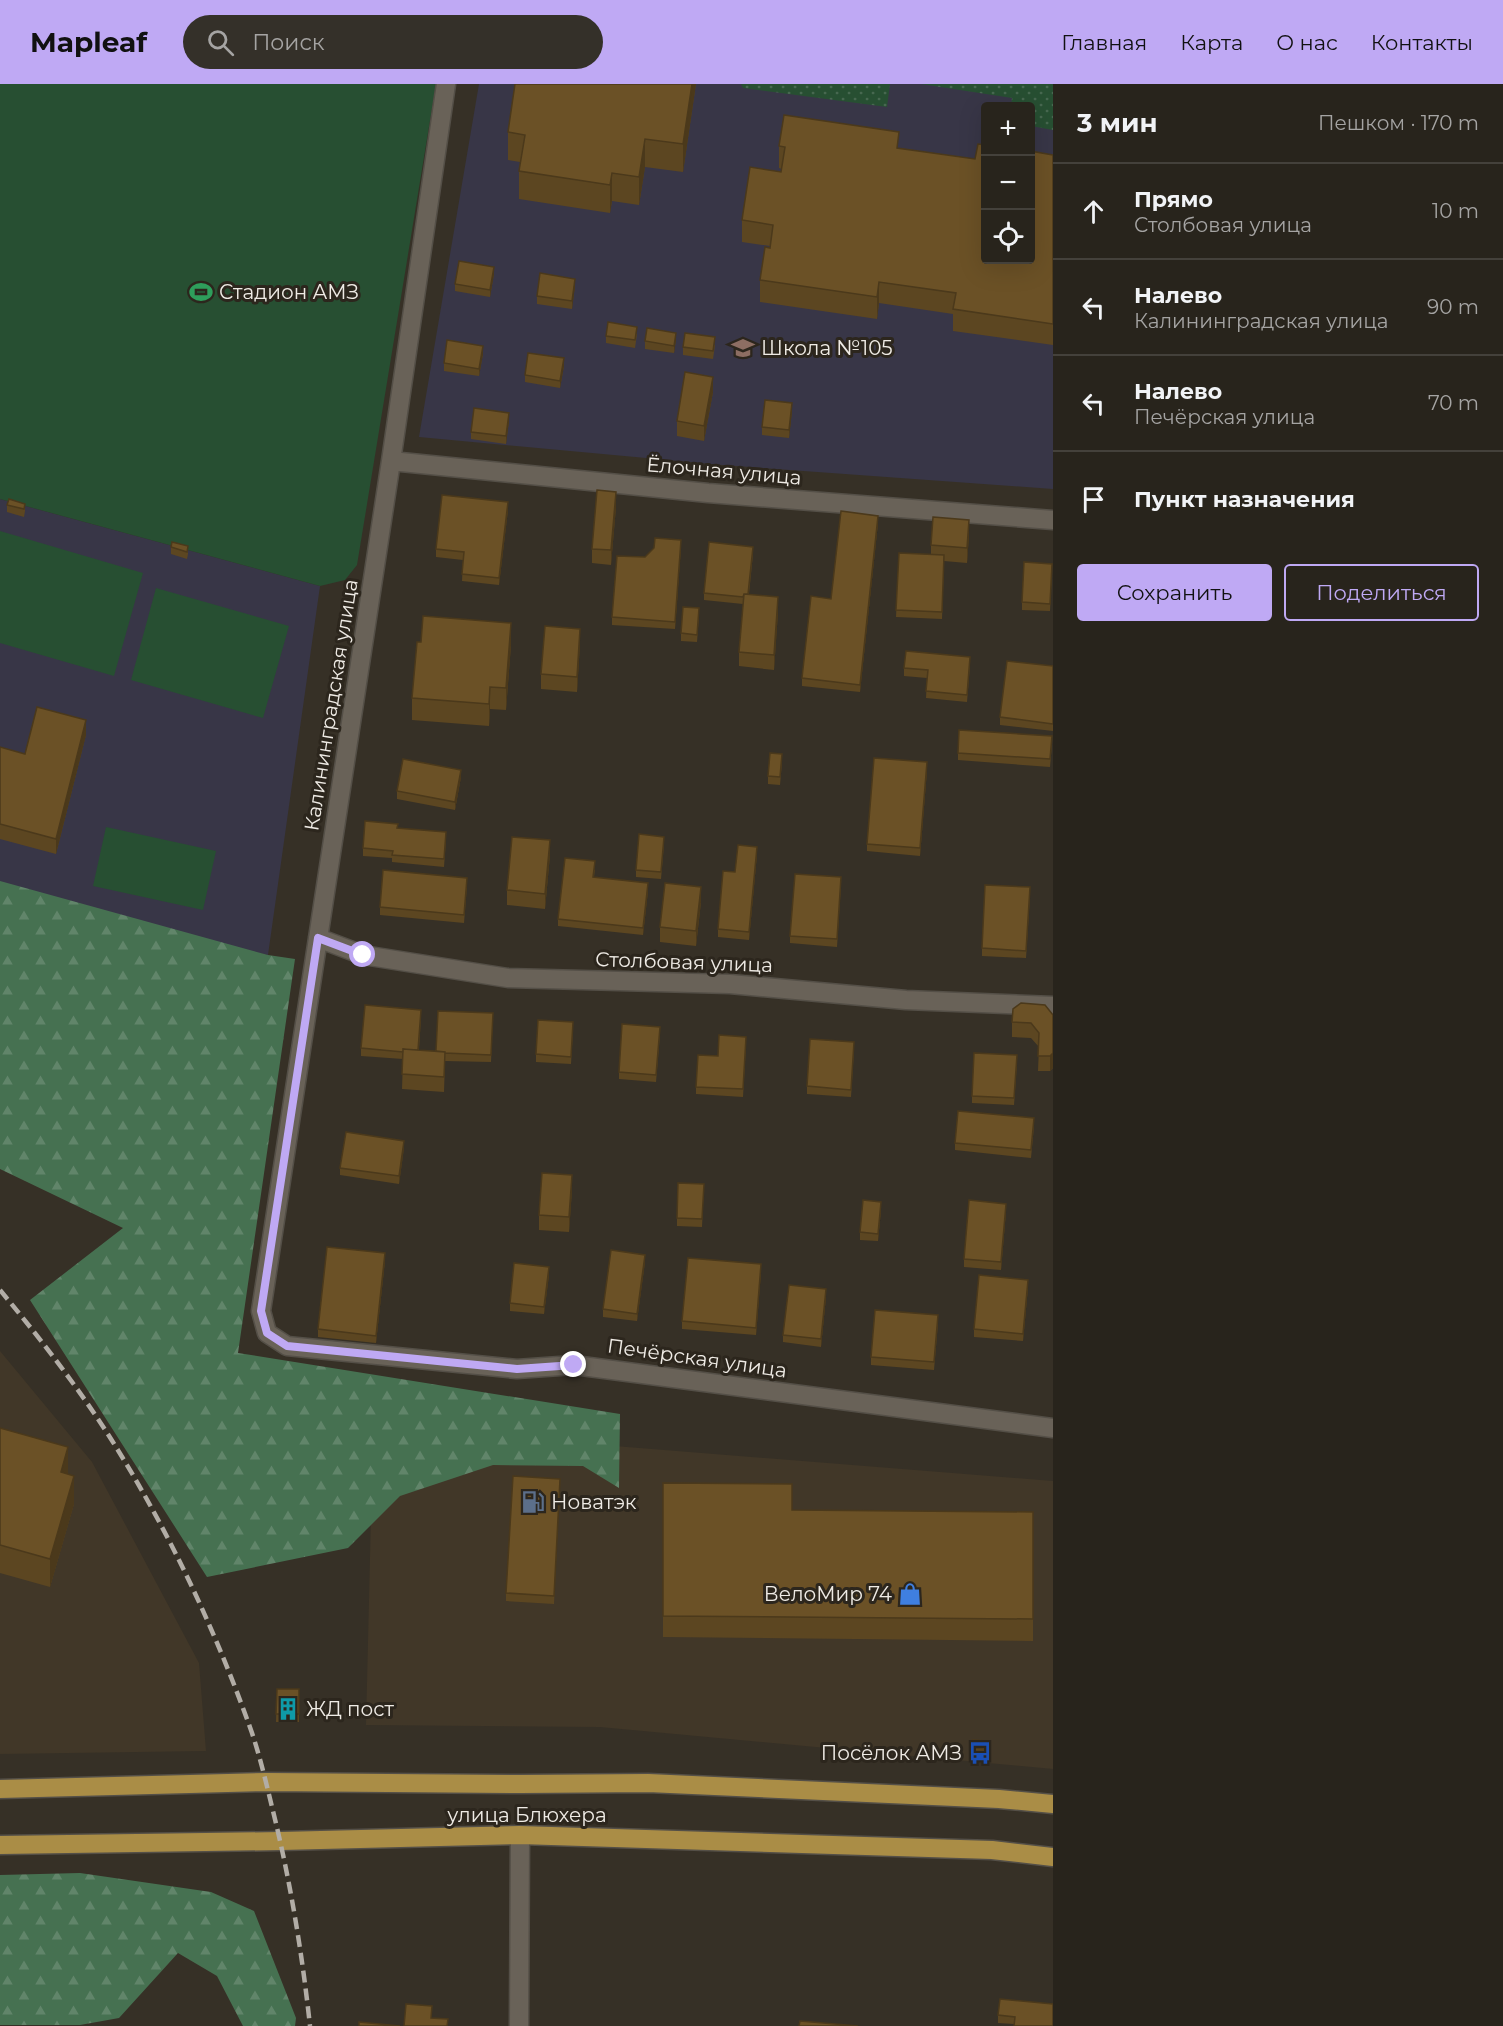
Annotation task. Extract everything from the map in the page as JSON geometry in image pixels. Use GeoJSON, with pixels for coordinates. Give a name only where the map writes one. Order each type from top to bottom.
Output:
{"type":"FeatureCollection","features":[{"type":"Feature","properties":{"kind":"main road","name":"улица Блюхера"},"geometry":{"type":"LineString","coordinates":[[0,1789],[266,1782],[648,1783],[987,1798],[1053,1804]]}},
{"type":"Feature","properties":{"kind":"main road","name":"улица Блюхера"},"geometry":{"type":"LineString","coordinates":[[0,1845],[520,1835],[992,1851],[1053,1857]]}},
{"type":"Feature","properties":{"kind":"street","name":"Калининградская улица"},"geometry":{"type":"LineString","coordinates":[[267,1333],[261,1311],[391,461],[446,84]]}},
{"type":"Feature","properties":{"kind":"street","name":"Ёлочная улица"},"geometry":{"type":"LineString","coordinates":[[391,461],[708,493],[1053,520]]}},
{"type":"Feature","properties":{"kind":"street","name":"Столбовая улица"},"geometry":{"type":"LineString","coordinates":[[318,938],[363,955],[508,978],[730,984],[906,1000],[1053,1006]]}},
{"type":"Feature","properties":{"kind":"street","name":"Печёрская улица"},"geometry":{"type":"LineString","coordinates":[[267,1333],[287,1346],[517,1369],[574,1365],[1053,1428]]}},
{"type":"Feature","properties":{"kind":"street"},"geometry":{"type":"LineString","coordinates":[[519,2026],[520,1835]]}},
{"type":"Feature","properties":{"kind":"shaded area","name":"Школа №105"},"geometry":{"type":"Polygon","coordinates":[[[479,84],[1053,84],[1053,489],[722,465],[419,437],[479,84]]]}},
{"type":"Feature","properties":{"kind":"shaded area"},"geometry":{"type":"Polygon","coordinates":[[[0,499],[320,586],[268,955],[0,899],[0,499]]]}},
{"type":"Feature","properties":{"kind":"shaded area"},"geometry":{"type":"Polygon","coordinates":[[[0,1351],[92,1462],[199,1663],[206,1751],[0,1754],[0,1351]]]}},
{"type":"Feature","properties":{"kind":"shaded area"},"geometry":{"type":"Polygon","coordinates":[[[373,1433],[602,1445],[1053,1481],[1053,1769],[600,1727],[366,1725],[373,1433]]]}},
{"type":"Feature","properties":{"kind":"green space","name":"Стадион АМЗ"},"geometry":{"type":"Polygon","coordinates":[[[0,84],[436,84],[357,565],[345,580],[320,586],[0,499],[0,84]]]}},
{"type":"Feature","properties":{"kind":"green space"},"geometry":{"type":"Polygon","coordinates":[[[741,84],[890,84],[887,107],[743,88],[741,84]]]}},
{"type":"Feature","properties":{"kind":"green space"},"geometry":{"type":"Polygon","coordinates":[[[921,84],[1053,84],[1053,130],[1035,127],[1035,102],[1012,102],[1012,98],[921,84]]]}},
{"type":"Feature","properties":{"kind":"green space"},"geometry":{"type":"Polygon","coordinates":[[[0,531],[143,573],[114,676],[0,643],[0,531]]]}},
{"type":"Feature","properties":{"kind":"green space"},"geometry":{"type":"Polygon","coordinates":[[[156,588],[289,626],[263,718],[131,680],[156,588]]]}},
{"type":"Feature","properties":{"kind":"green space"},"geometry":{"type":"Polygon","coordinates":[[[106,827],[216,851],[203,910],[93,886],[106,827]]]}},
{"type":"Feature","properties":{"kind":"green space"},"geometry":{"type":"Polygon","coordinates":[[[0,881],[268,955],[295,959],[238,1353],[620,1414],[619,1488],[583,1466],[493,1465],[400,1496],[348,1548],[207,1577],[30,1300],[123,1228],[0,1169],[0,881]]]}},
{"type":"Feature","properties":{"kind":"green space"},"geometry":{"type":"Polygon","coordinates":[[[80,1873],[211,1892],[254,1911],[296,2018],[295,2026],[243,2026],[217,1976],[178,1953],[119,2018],[80,2025],[0,2025],[0,1875],[80,1873]]]}},
{"type":"Feature","properties":{"kind":"building"},"geometry":{"type":"Polygon","coordinates":[[[515,84],[692,84],[683,144],[645,139],[639,177],[612,173],[610,185],[519,171],[525,135],[508,132],[515,84]]]}},
{"type":"Feature","properties":{"kind":"building"},"geometry":{"type":"Polygon","coordinates":[[[784,115],[899,132],[897,148],[975,159],[978,144],[981,144],[981,264],[1035,264],[1035,152],[1053,155],[1053,324],[953,309],[956,293],[879,282],[877,297],[760,280],[765,247],[770,248],[773,225],[742,220],[750,167],[781,172],[785,147],[779,146],[784,115]]]}},
{"type":"Feature","properties":{"kind":"building"},"geometry":{"type":"Polygon","coordinates":[[[459,261],[494,267],[490,290],[455,284],[459,261]]]}},
{"type":"Feature","properties":{"kind":"building"},"geometry":{"type":"Polygon","coordinates":[[[540,273],[575,279],[572,301],[537,296],[540,273]]]}},
{"type":"Feature","properties":{"kind":"building"},"geometry":{"type":"Polygon","coordinates":[[[608,322],[637,327],[635,340],[606,336],[608,322]]]}},
{"type":"Feature","properties":{"kind":"building"},"geometry":{"type":"Polygon","coordinates":[[[647,328],[676,333],[674,346],[645,341],[647,328]]]}},
{"type":"Feature","properties":{"kind":"building"},"geometry":{"type":"Polygon","coordinates":[[[685,333],[715,337],[713,351],[683,347],[685,333]]]}},
{"type":"Feature","properties":{"kind":"building"},"geometry":{"type":"Polygon","coordinates":[[[447,340],[483,346],[479,369],[444,363],[447,340]]]}},
{"type":"Feature","properties":{"kind":"building"},"geometry":{"type":"Polygon","coordinates":[[[528,353],[564,358],[560,381],[525,375],[528,353]]]}},
{"type":"Feature","properties":{"kind":"building"},"geometry":{"type":"Polygon","coordinates":[[[685,372],[713,377],[704,426],[677,421],[685,372]]]}},
{"type":"Feature","properties":{"kind":"building"},"geometry":{"type":"Polygon","coordinates":[[[765,400],[792,403],[789,430],[762,427],[765,400]]]}},
{"type":"Feature","properties":{"kind":"building"},"geometry":{"type":"Polygon","coordinates":[[[474,408],[509,413],[506,436],[471,432],[474,408]]]}},
{"type":"Feature","properties":{"kind":"building"},"geometry":{"type":"Polygon","coordinates":[[[597,490],[616,492],[611,550],[592,549],[597,490]]]}},
{"type":"Feature","properties":{"kind":"building"},"geometry":{"type":"Polygon","coordinates":[[[442,495],[508,502],[499,578],[462,574],[464,552],[436,549],[442,495]]]}},
{"type":"Feature","properties":{"kind":"building"},"geometry":{"type":"Polygon","coordinates":[[[9,499],[25,504],[24,509],[7,505],[9,499]]]}},
{"type":"Feature","properties":{"kind":"building"},"geometry":{"type":"Polygon","coordinates":[[[841,511],[878,516],[860,685],[802,678],[811,596],[831,599],[841,511]]]}},
{"type":"Feature","properties":{"kind":"building"},"geometry":{"type":"Polygon","coordinates":[[[933,517],[969,520],[967,548],[931,545],[933,517]]]}},
{"type":"Feature","properties":{"kind":"building"},"geometry":{"type":"Polygon","coordinates":[[[655,538],[681,540],[675,622],[612,617],[617,556],[645,557],[654,548],[655,538]]]}},
{"type":"Feature","properties":{"kind":"building"},"geometry":{"type":"Polygon","coordinates":[[[172,542],[188,546],[187,552],[171,547],[172,542]]]}},
{"type":"Feature","properties":{"kind":"building"},"geometry":{"type":"Polygon","coordinates":[[[709,542],[753,547],[748,594],[744,594],[743,597],[704,593],[709,542]]]}},
{"type":"Feature","properties":{"kind":"building"},"geometry":{"type":"Polygon","coordinates":[[[899,553],[944,555],[942,612],[896,610],[899,553]]]}},
{"type":"Feature","properties":{"kind":"building"},"geometry":{"type":"Polygon","coordinates":[[[1024,562],[1052,564],[1050,604],[1022,602],[1024,562]]]}},
{"type":"Feature","properties":{"kind":"building"},"geometry":{"type":"Polygon","coordinates":[[[744,594],[778,597],[774,655],[739,652],[744,594]]]}},
{"type":"Feature","properties":{"kind":"building"},"geometry":{"type":"Polygon","coordinates":[[[683,607],[699,608],[697,635],[681,633],[683,607]]]}},
{"type":"Feature","properties":{"kind":"building"},"geometry":{"type":"Polygon","coordinates":[[[423,616],[511,623],[506,688],[490,687],[489,704],[412,698],[417,642],[421,642],[423,616]]]}},
{"type":"Feature","properties":{"kind":"building"},"geometry":{"type":"Polygon","coordinates":[[[545,626],[580,629],[577,677],[541,674],[545,626]]]}},
{"type":"Feature","properties":{"kind":"building"},"geometry":{"type":"Polygon","coordinates":[[[906,651],[970,657],[967,695],[926,691],[928,670],[904,668],[906,651]]]}},
{"type":"Feature","properties":{"kind":"building"},"geometry":{"type":"Polygon","coordinates":[[[1007,661],[1053,666],[1053,724],[1000,717],[1007,661]]]}},
{"type":"Feature","properties":{"kind":"building"},"geometry":{"type":"Polygon","coordinates":[[[37,707],[86,720],[56,839],[0,824],[0,747],[25,754],[37,707]]]}},
{"type":"Feature","properties":{"kind":"building"},"geometry":{"type":"Polygon","coordinates":[[[959,730],[1052,736],[1050,759],[958,753],[959,730]]]}},
{"type":"Feature","properties":{"kind":"building"},"geometry":{"type":"Polygon","coordinates":[[[770,753],[782,754],[780,777],[768,776],[770,753]]]}},
{"type":"Feature","properties":{"kind":"building"},"geometry":{"type":"Polygon","coordinates":[[[874,758],[927,762],[920,848],[867,844],[874,758]]]}},
{"type":"Feature","properties":{"kind":"building"},"geometry":{"type":"Polygon","coordinates":[[[403,759],[461,770],[455,802],[397,791],[403,759]]]}},
{"type":"Feature","properties":{"kind":"building"},"geometry":{"type":"Polygon","coordinates":[[[365,821],[398,824],[397,828],[446,832],[444,859],[392,855],[393,851],[363,848],[365,821]]]}},
{"type":"Feature","properties":{"kind":"building"},"geometry":{"type":"Polygon","coordinates":[[[639,834],[664,837],[661,872],[636,870],[639,834]]]}},
{"type":"Feature","properties":{"kind":"building"},"geometry":{"type":"Polygon","coordinates":[[[512,837],[550,840],[545,894],[507,890],[512,837]]]}},
{"type":"Feature","properties":{"kind":"building"},"geometry":{"type":"Polygon","coordinates":[[[738,845],[757,847],[749,932],[718,929],[723,871],[735,872],[738,845]]]}},
{"type":"Feature","properties":{"kind":"building"},"geometry":{"type":"Polygon","coordinates":[[[565,858],[595,861],[593,877],[648,883],[643,928],[558,919],[565,858]]]}},
{"type":"Feature","properties":{"kind":"building"},"geometry":{"type":"Polygon","coordinates":[[[383,870],[467,878],[464,915],[380,907],[383,870]]]}},
{"type":"Feature","properties":{"kind":"building"},"geometry":{"type":"Polygon","coordinates":[[[795,874],[841,877],[837,939],[790,936],[795,874]]]}},
{"type":"Feature","properties":{"kind":"building"},"geometry":{"type":"Polygon","coordinates":[[[665,883],[701,887],[696,931],[660,927],[665,883]]]}},
{"type":"Feature","properties":{"kind":"building"},"geometry":{"type":"Polygon","coordinates":[[[985,885],[1030,887],[1026,951],[982,948],[985,885]]]}},
{"type":"Feature","properties":{"kind":"building"},"geometry":{"type":"Polygon","coordinates":[[[1021,1003],[1045,1005],[1053,1015],[1053,1053],[1050,1056],[1038,1056],[1039,1033],[1031,1023],[1012,1022],[1013,1009],[1021,1003]]]}},
{"type":"Feature","properties":{"kind":"building"},"geometry":{"type":"Polygon","coordinates":[[[365,1005],[421,1010],[418,1050],[403,1049],[403,1052],[361,1048],[365,1005]]]}},
{"type":"Feature","properties":{"kind":"building"},"geometry":{"type":"Polygon","coordinates":[[[438,1011],[493,1013],[491,1055],[436,1051],[438,1011]]]}},
{"type":"Feature","properties":{"kind":"building"},"geometry":{"type":"Polygon","coordinates":[[[538,1020],[573,1022],[571,1057],[536,1054],[538,1020]]]}},
{"type":"Feature","properties":{"kind":"building"},"geometry":{"type":"Polygon","coordinates":[[[622,1024],[660,1027],[656,1075],[619,1072],[622,1024]]]}},
{"type":"Feature","properties":{"kind":"building"},"geometry":{"type":"Polygon","coordinates":[[[719,1035],[746,1037],[743,1089],[696,1087],[698,1055],[718,1056],[719,1035]]]}},
{"type":"Feature","properties":{"kind":"building"},"geometry":{"type":"Polygon","coordinates":[[[810,1039],[854,1042],[851,1090],[807,1086],[810,1039]]]}},
{"type":"Feature","properties":{"kind":"building"},"geometry":{"type":"Polygon","coordinates":[[[403,1049],[445,1052],[444,1077],[402,1074],[403,1049]]]}},
{"type":"Feature","properties":{"kind":"building"},"geometry":{"type":"Polygon","coordinates":[[[974,1053],[1017,1055],[1014,1098],[972,1096],[974,1053]]]}},
{"type":"Feature","properties":{"kind":"building"},"geometry":{"type":"Polygon","coordinates":[[[958,1111],[1034,1118],[1031,1150],[955,1143],[958,1111]]]}},
{"type":"Feature","properties":{"kind":"building"},"geometry":{"type":"Polygon","coordinates":[[[346,1132],[404,1141],[399,1176],[340,1168],[346,1132]]]}},
{"type":"Feature","properties":{"kind":"building"},"geometry":{"type":"Polygon","coordinates":[[[542,1173],[572,1175],[569,1217],[539,1215],[542,1173]]]}},
{"type":"Feature","properties":{"kind":"building"},"geometry":{"type":"Polygon","coordinates":[[[678,1183],[704,1184],[702,1219],[677,1218],[678,1183]]]}},
{"type":"Feature","properties":{"kind":"building"},"geometry":{"type":"Polygon","coordinates":[[[863,1200],[881,1202],[878,1234],[860,1232],[863,1200]]]}},
{"type":"Feature","properties":{"kind":"building"},"geometry":{"type":"Polygon","coordinates":[[[969,1200],[1006,1204],[1001,1262],[964,1259],[969,1200]]]}},
{"type":"Feature","properties":{"kind":"building"},"geometry":{"type":"Polygon","coordinates":[[[327,1247],[385,1253],[376,1336],[318,1329],[327,1247]]]}},
{"type":"Feature","properties":{"kind":"building"},"geometry":{"type":"Polygon","coordinates":[[[611,1250],[645,1255],[637,1314],[603,1309],[611,1250]]]}},
{"type":"Feature","properties":{"kind":"building"},"geometry":{"type":"Polygon","coordinates":[[[688,1258],[761,1264],[756,1328],[682,1321],[688,1258]]]}},
{"type":"Feature","properties":{"kind":"building"},"geometry":{"type":"Polygon","coordinates":[[[514,1263],[549,1267],[544,1307],[510,1303],[514,1263]]]}},
{"type":"Feature","properties":{"kind":"building"},"geometry":{"type":"Polygon","coordinates":[[[979,1275],[1028,1280],[1023,1334],[974,1329],[979,1275]]]}},
{"type":"Feature","properties":{"kind":"building"},"geometry":{"type":"Polygon","coordinates":[[[789,1285],[826,1289],[821,1339],[783,1335],[789,1285]]]}},
{"type":"Feature","properties":{"kind":"building"},"geometry":{"type":"Polygon","coordinates":[[[875,1310],[938,1315],[934,1362],[871,1357],[875,1310]]]}},
{"type":"Feature","properties":{"kind":"building"},"geometry":{"type":"Polygon","coordinates":[[[0,1428],[68,1447],[61,1472],[74,1476],[50,1559],[0,1545],[0,1428]]]}},
{"type":"Feature","properties":{"kind":"building"},"geometry":{"type":"Polygon","coordinates":[[[513,1476],[560,1479],[554,1596],[506,1593],[513,1476]]]}},
{"type":"Feature","properties":{"kind":"building"},"geometry":{"type":"Polygon","coordinates":[[[663,1483],[792,1484],[792,1510],[1033,1512],[1033,1619],[663,1616],[663,1483]]]}},
{"type":"Feature","properties":{"kind":"building","name":"ЖД пост"},"geometry":{"type":"Polygon","coordinates":[[[277,1689],[299,1689],[299,1714],[276,1714],[277,1689]]]}},
{"type":"Feature","properties":{"kind":"building"},"geometry":{"type":"Polygon","coordinates":[[[973,1740],[986,1741],[985,1749],[972,1748],[973,1740]]]}},
{"type":"Feature","properties":{"kind":"building"},"geometry":{"type":"Polygon","coordinates":[[[1000,1999],[1053,2004],[1053,2026],[1014,2026],[1015,2017],[998,2015],[1000,1999]]]}},
{"type":"Feature","properties":{"kind":"building"},"geometry":{"type":"Polygon","coordinates":[[[406,2004],[432,2006],[431,2018],[448,2019],[447,2026],[404,2026],[406,2004]]]}},
{"type":"Feature","properties":{"kind":"building"},"geometry":{"type":"Polygon","coordinates":[[[800,2021],[858,2026],[799,2026],[800,2021]]]}},
{"type":"Feature","properties":{"kind":"building"},"geometry":{"type":"Polygon","coordinates":[[[359,2022],[400,2026],[359,2026],[359,2022]]]}},
{"type":"Feature","properties":{"kind":"railway"},"geometry":{"type":"LineString","coordinates":[[0,1290],[72,1381],[111,1439],[172,1546],[207,1619],[238,1695],[255,1742],[265,1779],[295,1916],[310,2026]]}},
{"type":"Feature","properties":{"kind":"place","name":"Стадион АМЗ"},"geometry":{"type":"Point","coordinates":[201,292]}},
{"type":"Feature","properties":{"kind":"place","name":"Школа №105"},"geometry":{"type":"Point","coordinates":[743,348]}},
{"type":"Feature","properties":{"kind":"place","name":"Новатэк"},"geometry":{"type":"Point","coordinates":[533,1502]}},
{"type":"Feature","properties":{"kind":"place","name":"ВелоМир 74"},"geometry":{"type":"Point","coordinates":[910,1594]}},
{"type":"Feature","properties":{"kind":"place","name":"ЖД пост"},"geometry":{"type":"Point","coordinates":[288,1709]}},
{"type":"Feature","properties":{"kind":"place","name":"Посёлок АМЗ"},"geometry":{"type":"Point","coordinates":[980,1753]}},
{"type":"Feature","properties":{"kind":"route"},"geometry":{"type":"LineString","coordinates":[[363,955],[318,938],[261,1311],[267,1333],[287,1346],[517,1369],[574,1365]]}}]}
